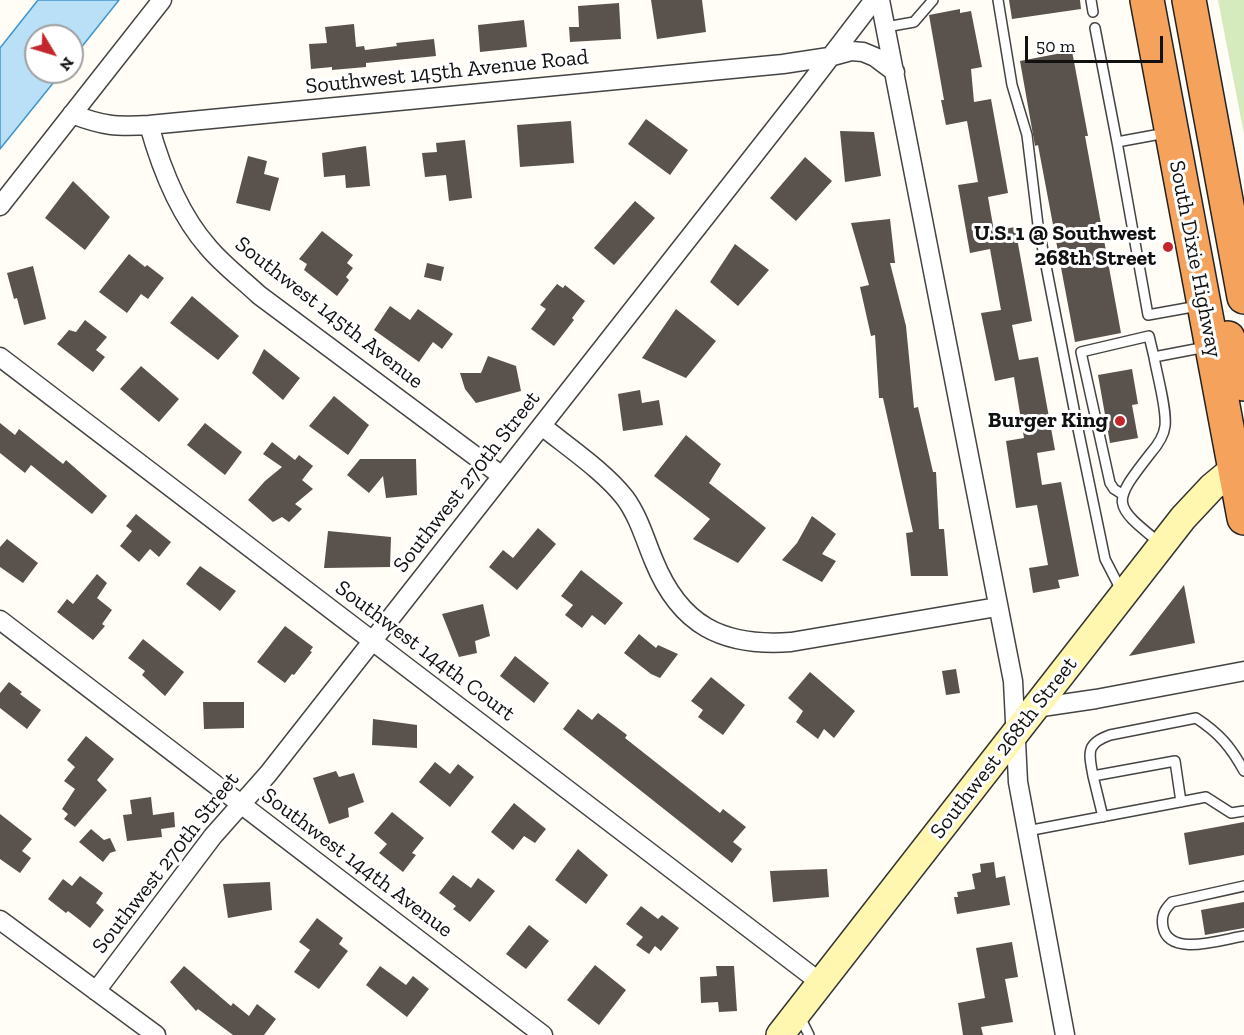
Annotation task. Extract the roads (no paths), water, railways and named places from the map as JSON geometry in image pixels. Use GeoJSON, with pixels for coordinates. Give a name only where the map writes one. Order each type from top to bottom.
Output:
{"type":"FeatureCollection","features":[{"type":"Feature","properties":{"kind":"highway","name":"South Dixie Highway"},"geometry":{"type":"LineString","coordinates":[[1147,0],[1212,346],[1241,467],[1244,518]]}},
{"type":"Feature","properties":{"kind":"highway","name":"South Dixie Highway"},"geometry":{"type":"LineString","coordinates":[[1184,4],[1244,297]]}},
{"type":"Feature","properties":{"kind":"highway"},"geometry":{"type":"LineString","coordinates":[[1184,200],[1206,226],[1234,369],[1244,384]]}},
{"type":"Feature","properties":{"kind":"main road","name":"Southwest 268th Street"},"geometry":{"type":"LineString","coordinates":[[780,1035],[803,1024],[821,983],[1183,518],[1212,487],[1241,467]]}},
{"type":"Feature","properties":{"kind":"street"},"geometry":{"type":"LineString","coordinates":[[0,206],[162,0]]}},
{"type":"Feature","properties":{"kind":"street","name":"Southwest 270th Street"},"geometry":{"type":"LineString","coordinates":[[96,991],[213,836],[268,774],[373,642],[874,0]]}},
{"type":"Feature","properties":{"kind":"street"},"geometry":{"type":"LineString","coordinates":[[880,0],[1012,681],[1018,782],[1065,1035]]}},
{"type":"Feature","properties":{"kind":"street","name":"Southwest 145th Avenue Road"},"geometry":{"type":"LineString","coordinates":[[72,114],[99,124],[122,127],[149,125],[771,65],[829,57],[851,51],[863,52],[875,57],[895,72]]}},
{"type":"Feature","properties":{"kind":"street","name":"Southwest 145th Avenue"},"geometry":{"type":"LineString","coordinates":[[149,125],[160,162],[180,206],[206,246],[225,265],[259,295],[502,476]]}},
{"type":"Feature","properties":{"kind":"street","name":"Southwest 144th Court"},"geometry":{"type":"LineString","coordinates":[[0,357],[821,983]]}},
{"type":"Feature","properties":{"kind":"street"},"geometry":{"type":"LineString","coordinates":[[542,426],[625,498],[643,531],[667,590],[687,615],[714,632],[749,642],[768,644],[791,642],[997,607]]}},
{"type":"Feature","properties":{"kind":"street","name":"Southwest 144th Avenue"},"geometry":{"type":"LineString","coordinates":[[0,620],[543,1035]]}},
{"type":"Feature","properties":{"kind":"street"},"geometry":{"type":"LineString","coordinates":[[1035,708],[1096,699],[1244,670]]}},
{"type":"Feature","properties":{"kind":"street"},"geometry":{"type":"LineString","coordinates":[[0,920],[156,1035]]}},
{"type":"Feature","properties":{"kind":"lane"},"geometry":{"type":"LineString","coordinates":[[886,27],[914,22],[933,0]]}},
{"type":"Feature","properties":{"kind":"lane"},"geometry":{"type":"LineString","coordinates":[[998,0],[1012,85],[1028,135],[1038,225],[1105,559],[1124,594]]}},
{"type":"Feature","properties":{"kind":"lane"},"geometry":{"type":"LineString","coordinates":[[1091,0],[1093,12]]}},
{"type":"Feature","properties":{"kind":"lane"},"geometry":{"type":"LineString","coordinates":[[1095,28],[1148,315],[1204,305]]}},
{"type":"Feature","properties":{"kind":"lane"},"geometry":{"type":"LineString","coordinates":[[1117,142],[1172,132]]}},
{"type":"Feature","properties":{"kind":"lane"},"geometry":{"type":"LineString","coordinates":[[1122,494],[1110,483],[1081,352],[1149,336],[1165,426],[1162,438],[1122,494],[1122,505],[1127,514],[1162,545]]}},
{"type":"Feature","properties":{"kind":"lane"},"geometry":{"type":"LineString","coordinates":[[1154,357],[1212,346]]}},
{"type":"Feature","properties":{"kind":"lane"},"geometry":{"type":"LineString","coordinates":[[1102,816],[1089,755],[1099,739],[1110,735],[1196,718],[1231,748],[1244,771]]}},
{"type":"Feature","properties":{"kind":"lane"},"geometry":{"type":"LineString","coordinates":[[1093,776],[1175,761],[1181,802]]}},
{"type":"Feature","properties":{"kind":"lane"},"geometry":{"type":"LineString","coordinates":[[1027,831],[1206,797],[1232,813],[1244,811]]}},
{"type":"Feature","properties":{"kind":"lane"},"geometry":{"type":"LineString","coordinates":[[1244,886],[1172,902],[1165,909],[1162,919],[1164,933],[1173,942],[1187,946],[1244,936]]}},
{"type":"Feature","properties":{"kind":"water"},"geometry":{"type":"Polygon","coordinates":[[[38,0],[119,0],[84,44],[84,24],[24,24],[24,84],[52,84],[0,149],[0,48],[38,0]]]}},
{"type":"Feature","properties":{"kind":"place","name":"U.S. 1 @ Southwest 268th Street"},"geometry":{"type":"Point","coordinates":[1168,247]}},
{"type":"Feature","properties":{"kind":"place","name":"Burger King"},"geometry":{"type":"Point","coordinates":[1120,421]}}]}
